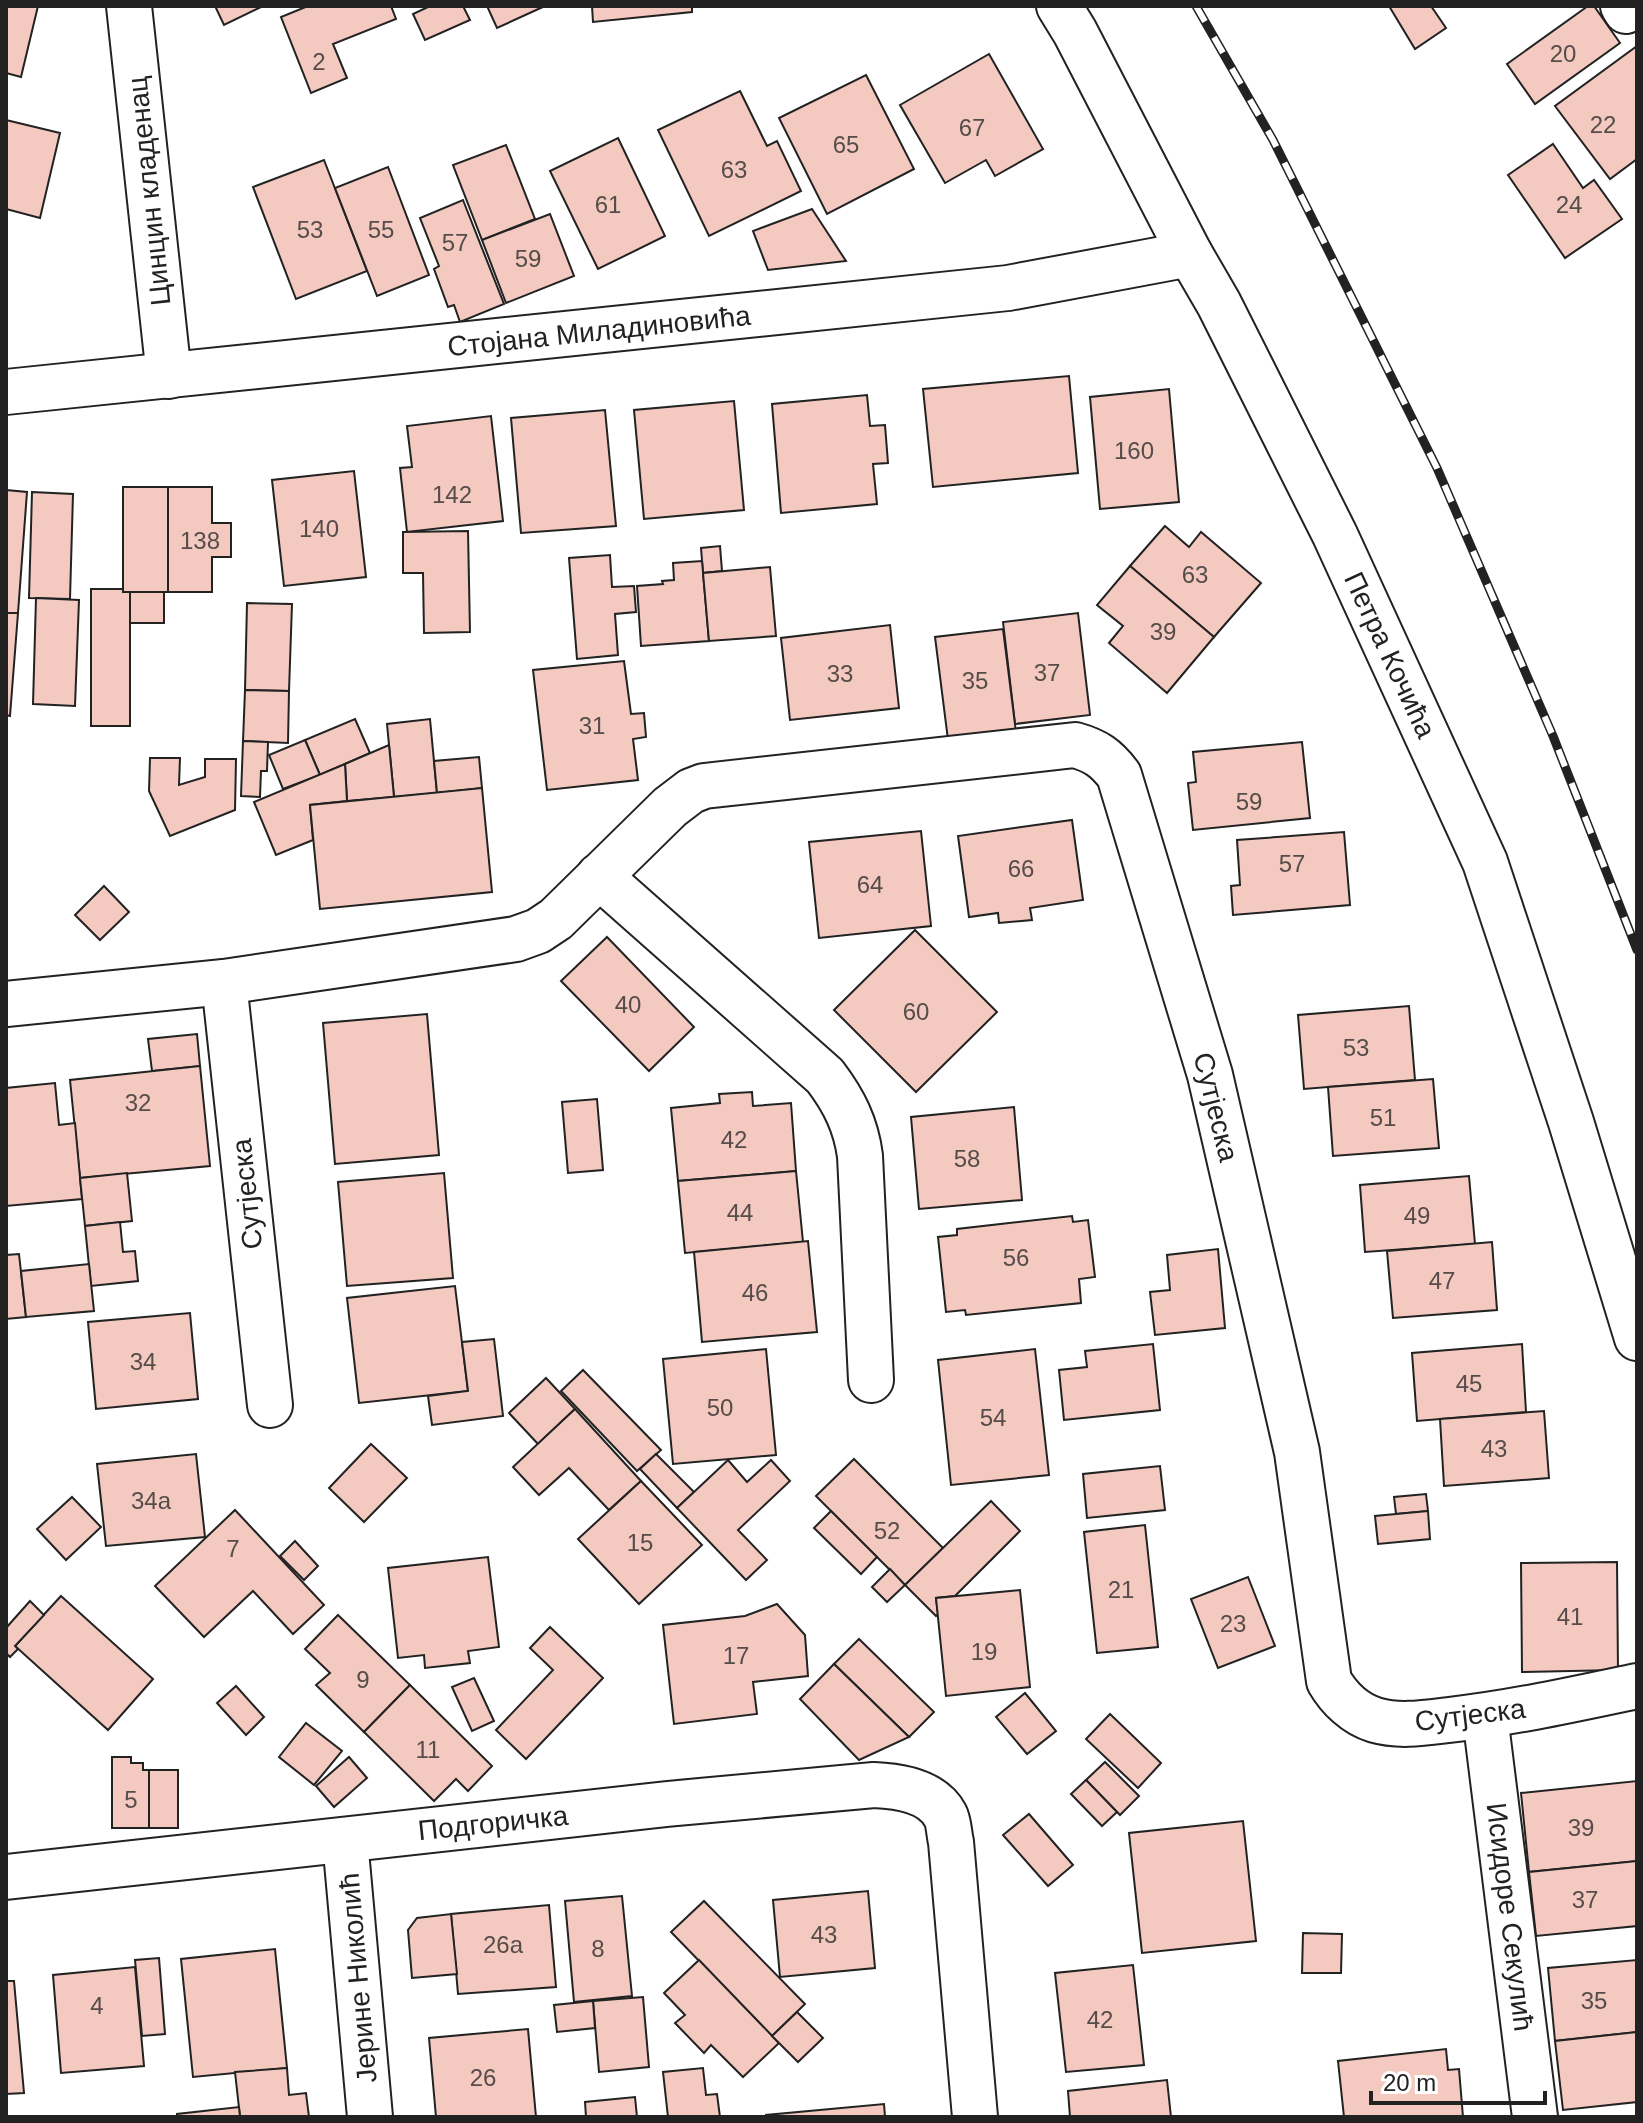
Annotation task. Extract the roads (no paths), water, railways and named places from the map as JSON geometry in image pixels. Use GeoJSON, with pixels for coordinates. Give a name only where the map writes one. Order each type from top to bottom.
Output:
{"type":"FeatureCollection","features":[{"type":"Feature","properties":{"kind":"street","name":"Цинцин кладенац"},"geometry":{"type":"LineString","coordinates":[[129,6],[169,376]]}},
{"type":"Feature","properties":{"kind":"street","name":"Петра Кочића"},"geometry":{"type":"LineString","coordinates":[[1059,6],[1219,304],[1335,535],[1485,862],[1571,1122],[1637,1338]]}},
{"type":"Feature","properties":{"kind":"street","name":"Стојана Миладиновића"},"geometry":{"type":"LineString","coordinates":[[6,392],[1008,288],[1190,254]]}},
{"type":"Feature","properties":{"kind":"street","name":"Сутјеска"},"geometry":{"type":"LineString","coordinates":[[6,1004],[224,982],[516,939],[538,931],[556,919],[680,798],[704,786],[1075,745],[1092,750],[1107,758],[1119,775],[1210,1075],[1297,1452],[1329,1681],[1337,1695],[1374,1720],[1409,1725],[1485,1716],[1637,1686]]}},
{"type":"Feature","properties":{"kind":"street"},"geometry":{"type":"LineString","coordinates":[[599,876],[825,1076],[841,1096],[858,1137],[871,1380]]}},
{"type":"Feature","properties":{"kind":"street","name":"Сутјеска"},"geometry":{"type":"LineString","coordinates":[[224,982],[270,1405]]}},
{"type":"Feature","properties":{"kind":"street","name":"Исидоре Секулић"},"geometry":{"type":"LineString","coordinates":[[1485,1716],[1535,2117]]}},
{"type":"Feature","properties":{"kind":"street","name":"Подгоричка"},"geometry":{"type":"LineString","coordinates":[[6,1877],[667,1804],[874,1785],[897,1786],[929,1799],[945,1816],[951,1842],[975,2117]]}},
{"type":"Feature","properties":{"kind":"street","name":"Јерине Николић"},"geometry":{"type":"LineString","coordinates":[[345,1840],[370,2117]]}},
{"type":"Feature","properties":{"kind":"railway"},"geometry":{"type":"LineString","coordinates":[[1196,6],[1273,140],[1437,468],[1553,736],[1637,950]]}}]}
